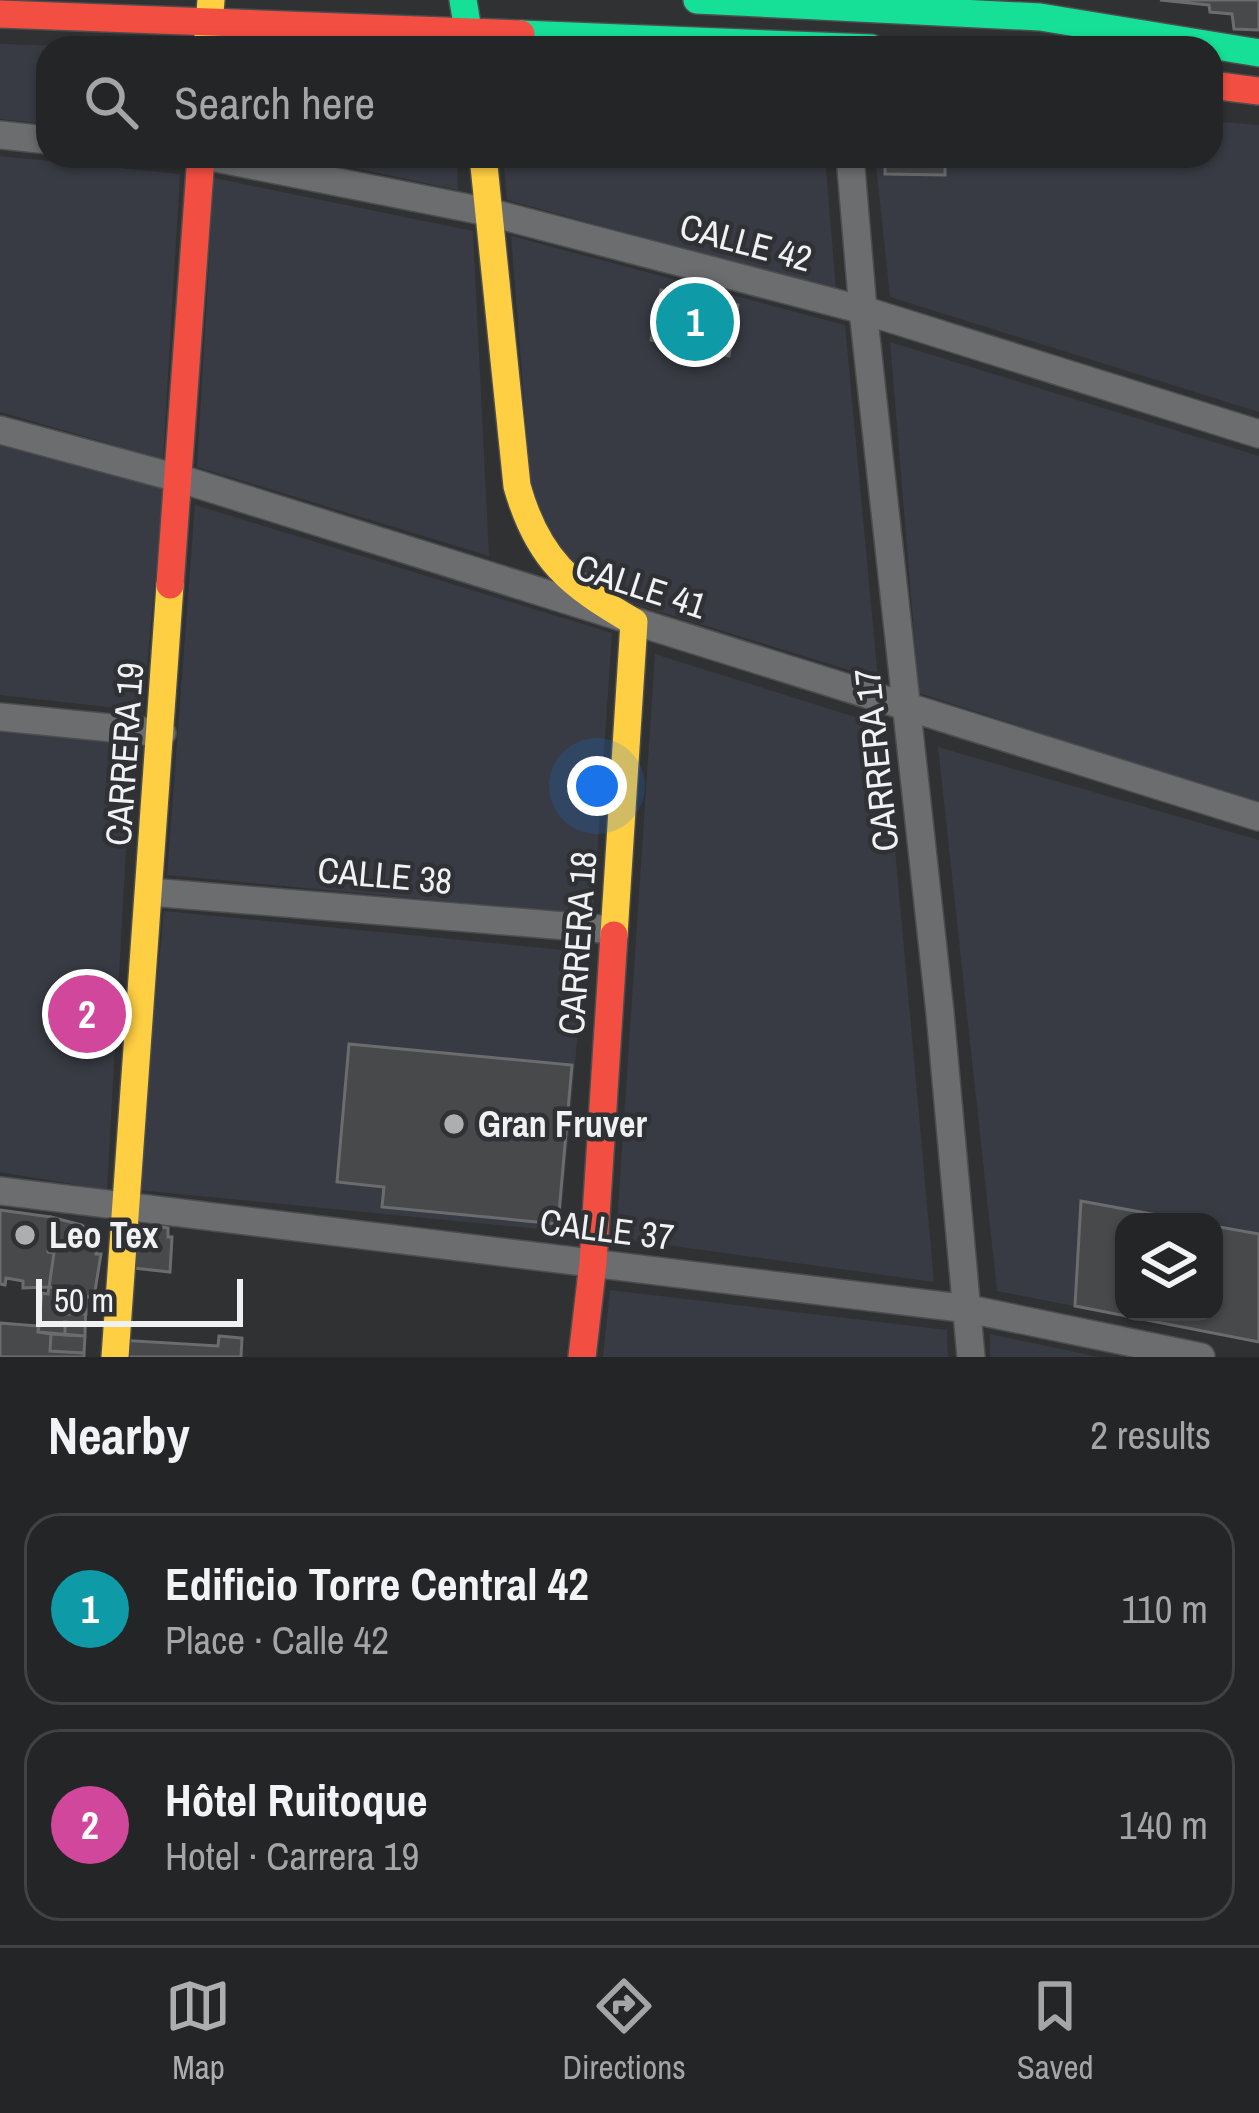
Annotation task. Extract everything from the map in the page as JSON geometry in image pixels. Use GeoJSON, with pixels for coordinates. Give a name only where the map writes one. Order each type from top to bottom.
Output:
{"type":"FeatureCollection","features":[{"type":"Feature","properties":{"kind":"street"},"geometry":{"type":"LineString","coordinates":[[463,0],[469,36]]}},
{"type":"Feature","properties":{"kind":"street"},"geometry":{"type":"LineString","coordinates":[[698,0],[835,3],[1040,17],[1156,36]]}},
{"type":"Feature","properties":{"kind":"street"},"geometry":{"type":"LineString","coordinates":[[835,3],[839,36]]}},
{"type":"Feature","properties":{"kind":"street"},"geometry":{"type":"LineString","coordinates":[[0,14],[393,36]]}},
{"type":"Feature","properties":{"kind":"street"},"geometry":{"type":"LineString","coordinates":[[1223,47],[1259,53]]}},
{"type":"Feature","properties":{"kind":"street"},"geometry":{"type":"LineString","coordinates":[[1223,86],[1259,91]]}},
{"type":"Feature","properties":{"kind":"street"},"geometry":{"type":"LineString","coordinates":[[0,135],[36,139]]}},
{"type":"Feature","properties":{"kind":"street","name":"CARRERA 19"},"geometry":{"type":"LineString","coordinates":[[115,1357],[202,168]]}},
{"type":"Feature","properties":{"kind":"street","name":"CALLE 42"},"geometry":{"type":"LineString","coordinates":[[264,168],[488,212],[863,310],[1259,434]]}},
{"type":"Feature","properties":{"kind":"street"},"geometry":{"type":"LineString","coordinates":[[484,168],[524,516],[554,569],[577,590],[634,622]]}},
{"type":"Feature","properties":{"kind":"street","name":"CARRERA 17"},"geometry":{"type":"LineString","coordinates":[[851,168],[971,1357]]}},
{"type":"Feature","properties":{"kind":"street","name":"CALLE 41"},"geometry":{"type":"LineString","coordinates":[[0,430],[181,479],[1259,817]]}},
{"type":"Feature","properties":{"kind":"street","name":"CARRERA 18"},"geometry":{"type":"LineString","coordinates":[[582,1357],[593,1263],[634,622]]}},
{"type":"Feature","properties":{"kind":"street"},"geometry":{"type":"LineString","coordinates":[[0,717],[162,733]]}},
{"type":"Feature","properties":{"kind":"street","name":"CALLE 38"},"geometry":{"type":"LineString","coordinates":[[150,892],[614,930]]}},
{"type":"Feature","properties":{"kind":"street","name":"CALLE 37"},"geometry":{"type":"LineString","coordinates":[[0,1191],[969,1309],[1202,1357]]}},
{"type":"Feature","properties":{"kind":"shaded area"},"geometry":{"type":"Polygon","coordinates":[[[0,44],[36,45],[36,123],[0,119],[0,44]]]}},
{"type":"Feature","properties":{"kind":"shaded area"},"geometry":{"type":"Polygon","coordinates":[[[1223,122],[1259,125],[1259,412],[890,297],[876,168],[1223,168],[1223,122]]]}},
{"type":"Feature","properties":{"kind":"shaded area"},"geometry":{"type":"Polygon","coordinates":[[[0,156],[36,160],[36,168],[180,174],[163,459],[0,412],[0,156]]]}},
{"type":"Feature","properties":{"kind":"shaded area"},"geometry":{"type":"Polygon","coordinates":[[[354,168],[457,168],[458,190],[354,168]]]}},
{"type":"Feature","properties":{"kind":"shaded area"},"geometry":{"type":"Polygon","coordinates":[[[504,168],[826,168],[836,290],[507,200],[504,168]]]}},
{"type":"Feature","properties":{"kind":"shaded area"},"geometry":{"type":"Polygon","coordinates":[[[214,178],[473,231],[489,556],[197,467],[214,178]]]}},
{"type":"Feature","properties":{"kind":"shaded area"},"geometry":{"type":"Polygon","coordinates":[[[511,236],[845,325],[878,679],[635,604],[597,586],[557,546],[531,486],[511,236]]]}},
{"type":"Feature","properties":{"kind":"shaded area"},"geometry":{"type":"Polygon","coordinates":[[[890,342],[1259,456],[1259,804],[919,693],[890,342]]]}},
{"type":"Feature","properties":{"kind":"shaded area"},"geometry":{"type":"Polygon","coordinates":[[[0,444],[163,489],[143,711],[0,695],[0,444]]]}},
{"type":"Feature","properties":{"kind":"shaded area"},"geometry":{"type":"Polygon","coordinates":[[[195,505],[612,633],[593,915],[167,875],[195,505]]]}},
{"type":"Feature","properties":{"kind":"shaded area"},"geometry":{"type":"Polygon","coordinates":[[[655,654],[884,726],[934,1282],[616,1238],[655,654]]]}},
{"type":"Feature","properties":{"kind":"shaded area"},"geometry":{"type":"Polygon","coordinates":[[[0,732],[132,743],[107,1190],[0,1172],[0,732]]]}},
{"type":"Feature","properties":{"kind":"shaded area"},"geometry":{"type":"Polygon","coordinates":[[[938,747],[1259,840],[1259,1342],[1151,1321],[1223,1321],[1223,1213],[1115,1213],[1115,1314],[997,1291],[938,747]]]}},
{"type":"Feature","properties":{"kind":"shaded area"},"geometry":{"type":"Polygon","coordinates":[[[164,911],[585,952],[560,1231],[137,1190],[164,911]]]}},
{"type":"Feature","properties":{"kind":"shaded area"},"geometry":{"type":"Polygon","coordinates":[[[610,1290],[947,1330],[948,1357],[603,1357],[610,1290]]]}},
{"type":"Feature","properties":{"kind":"shaded area"},"geometry":{"type":"Polygon","coordinates":[[[990,1334],[1080,1353],[1099,1357],[990,1357],[990,1334]]]}},
{"type":"Feature","properties":{"kind":"building"},"geometry":{"type":"Polygon","coordinates":[[[1160,0],[1259,0],[1259,30],[1234,29],[1232,14],[1210,12],[1209,5],[1160,0]]]}},
{"type":"Feature","properties":{"kind":"building"},"geometry":{"type":"Polygon","coordinates":[[[885,168],[945,168],[945,175],[885,174],[885,168]]]}},
{"type":"Feature","properties":{"kind":"building"},"geometry":{"type":"Polygon","coordinates":[[[661,290],[738,305],[729,356],[651,340],[661,290]]]}},
{"type":"Feature","properties":{"kind":"building","name":"Gran Fruver"},"geometry":{"type":"Polygon","coordinates":[[[349,1044],[572,1065],[558,1224],[382,1207],[384,1187],[337,1182],[349,1044]]]}},
{"type":"Feature","properties":{"kind":"building"},"geometry":{"type":"Polygon","coordinates":[[[1081,1201],[1146,1213],[1115,1213],[1115,1314],[1075,1306],[1081,1201]]]}},
{"type":"Feature","properties":{"kind":"building","name":"Leo Tex"},"geometry":{"type":"Polygon","coordinates":[[[0,1210],[51,1217],[48,1252],[54,1253],[49,1287],[23,1288],[23,1281],[6,1278],[5,1285],[0,1284],[0,1210]]]}},
{"type":"Feature","properties":{"kind":"building"},"geometry":{"type":"Polygon","coordinates":[[[51,1217],[82,1225],[96,1239],[96,1254],[101,1254],[94,1297],[79,1296],[79,1302],[68,1302],[68,1297],[59,1295],[60,1289],[49,1287],[54,1253],[48,1252],[51,1217]]]}},
{"type":"Feature","properties":{"kind":"building"},"geometry":{"type":"Polygon","coordinates":[[[157,1226],[168,1228],[168,1237],[172,1237],[170,1272],[133,1268],[139,1233],[157,1226]]]}},
{"type":"Feature","properties":{"kind":"building"},"geometry":{"type":"Polygon","coordinates":[[[1223,1228],[1259,1234],[1259,1342],[1152,1321],[1223,1321],[1223,1228]]]}},
{"type":"Feature","properties":{"kind":"building"},"geometry":{"type":"Polygon","coordinates":[[[49,1287],[60,1289],[59,1295],[68,1297],[68,1302],[86,1296],[85,1336],[38,1332],[42,1293],[48,1294],[49,1287]]]}},
{"type":"Feature","properties":{"kind":"building"},"geometry":{"type":"Polygon","coordinates":[[[65,1296],[68,1302],[75,1302],[75,1310],[86,1314],[65,1314],[65,1296]]]}},
{"type":"Feature","properties":{"kind":"building"},"geometry":{"type":"Polygon","coordinates":[[[79,1296],[86,1296],[86,1311],[75,1310],[79,1296]]]}},
{"type":"Feature","properties":{"kind":"building"},"geometry":{"type":"Polygon","coordinates":[[[65,1322],[85,1324],[85,1336],[65,1335],[65,1322]]]}},
{"type":"Feature","properties":{"kind":"building"},"geometry":{"type":"Polygon","coordinates":[[[0,1323],[39,1326],[38,1332],[51,1334],[50,1351],[84,1353],[84,1357],[0,1357],[0,1323]]]}},
{"type":"Feature","properties":{"kind":"building"},"geometry":{"type":"Polygon","coordinates":[[[51,1334],[85,1336],[84,1353],[50,1351],[51,1334]]]}},
{"type":"Feature","properties":{"kind":"building"},"geometry":{"type":"Polygon","coordinates":[[[219,1336],[242,1338],[241,1357],[118,1357],[119,1340],[218,1346],[219,1336]]]}},
{"type":"Feature","properties":{"kind":"traffic: fast"},"geometry":{"type":"LineString","coordinates":[[463,0],[469,36]]}},
{"type":"Feature","properties":{"kind":"traffic: fast"},"geometry":{"type":"LineString","coordinates":[[697,0],[1040,17],[1156,36]]}},
{"type":"Feature","properties":{"kind":"traffic: fast"},"geometry":{"type":"LineString","coordinates":[[521,34],[571,36]]}},
{"type":"Feature","properties":{"kind":"traffic: fast"},"geometry":{"type":"LineString","coordinates":[[1223,47],[1259,53]]}},
{"type":"Feature","properties":{"kind":"traffic: slow"},"geometry":{"type":"LineString","coordinates":[[208,36],[211,0]]}},
{"type":"Feature","properties":{"kind":"traffic: slow"},"geometry":{"type":"LineString","coordinates":[[484,168],[517,486],[525,512],[559,568],[634,622],[614,935]]}},
{"type":"Feature","properties":{"kind":"traffic: slow"},"geometry":{"type":"LineString","coordinates":[[115,1357],[170,585]]}},
{"type":"Feature","properties":{"kind":"traffic: jam"},"geometry":{"type":"LineString","coordinates":[[0,14],[521,34]]}},
{"type":"Feature","properties":{"kind":"traffic: jam"},"geometry":{"type":"LineString","coordinates":[[1223,86],[1259,91]]}},
{"type":"Feature","properties":{"kind":"traffic: jam"},"geometry":{"type":"LineString","coordinates":[[170,585],[200,168]]}},
{"type":"Feature","properties":{"kind":"traffic: jam"},"geometry":{"type":"LineString","coordinates":[[582,1357],[593,1263],[614,935]]}},
{"type":"Feature","properties":{"kind":"place","name":"Edificio Torre Central 42"},"geometry":{"type":"Point","coordinates":[695,322]}},
{"type":"Feature","properties":{"kind":"place","name":"Hôtel Ruitoque"},"geometry":{"type":"Point","coordinates":[87,1014]}},
{"type":"Feature","properties":{"kind":"place","name":"Gran Fruver"},"geometry":{"type":"Point","coordinates":[454,1124]}},
{"type":"Feature","properties":{"kind":"place","name":"Leo Tex"},"geometry":{"type":"Point","coordinates":[25,1235]}}]}
